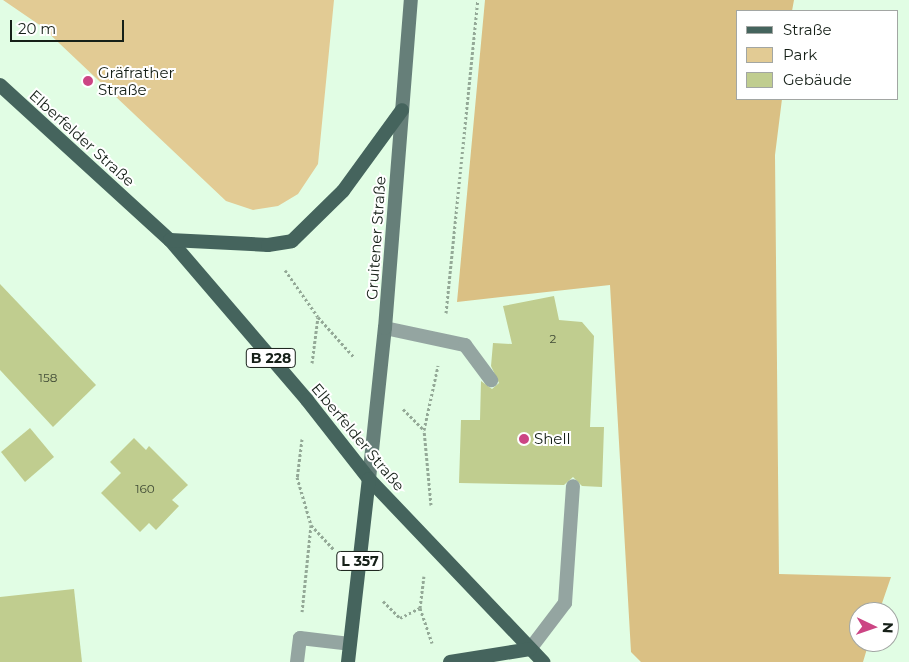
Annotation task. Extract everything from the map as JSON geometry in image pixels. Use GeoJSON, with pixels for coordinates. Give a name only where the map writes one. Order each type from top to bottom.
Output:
{"type":"FeatureCollection","features":[{"type":"Feature","properties":{"kind":"main road","name":"Gruitener Straße"},"geometry":{"type":"LineString","coordinates":[[369,479],[385,328],[411,0]]}},
{"type":"Feature","properties":{"kind":"main road","name":"Elberfelder Straße"},"geometry":{"type":"LineString","coordinates":[[0,85],[170,240],[307,400],[369,479],[543,662]]}},
{"type":"Feature","properties":{"kind":"main road"},"geometry":{"type":"LineString","coordinates":[[170,240],[268,245],[292,241],[343,191],[402,110]]}},
{"type":"Feature","properties":{"kind":"main road","name":"L 357"},"geometry":{"type":"LineString","coordinates":[[348,662],[369,479]]}},
{"type":"Feature","properties":{"kind":"main road"},"geometry":{"type":"LineString","coordinates":[[450,662],[530,649]]}},
{"type":"Feature","properties":{"kind":"street"},"geometry":{"type":"LineString","coordinates":[[385,328],[443,342],[465,345],[491,380]]}},
{"type":"Feature","properties":{"kind":"street"},"geometry":{"type":"LineString","coordinates":[[530,649],[565,604],[573,486]]}},
{"type":"Feature","properties":{"kind":"street"},"geometry":{"type":"LineString","coordinates":[[297,662],[300,638],[350,644]]}},
{"type":"Feature","properties":{"kind":"path"},"geometry":{"type":"LineString","coordinates":[[429,544],[432,498],[424,430],[443,342],[478,0]]}},
{"type":"Feature","properties":{"kind":"path"},"geometry":{"type":"LineString","coordinates":[[268,245],[318,317],[424,430]]}},
{"type":"Feature","properties":{"kind":"path"},"geometry":{"type":"LineString","coordinates":[[300,638],[311,524],[296,477],[318,317]]}},
{"type":"Feature","properties":{"kind":"path"},"geometry":{"type":"LineString","coordinates":[[420,608],[436,653]]}},
{"type":"Feature","properties":{"kind":"green space"},"geometry":{"type":"Polygon","coordinates":[[[3,0],[334,0],[318,164],[298,194],[278,206],[253,210],[226,201],[41,26],[3,0]]]}},
{"type":"Feature","properties":{"kind":"shaded area"},"geometry":{"type":"Polygon","coordinates":[[[485,0],[794,0],[792,10],[736,10],[736,100],[782,100],[775,155],[779,574],[891,577],[882,602],[849,602],[849,652],[866,652],[863,662],[641,662],[631,652],[610,285],[457,302],[485,0]]]}},
{"type":"Feature","properties":{"kind":"building"},"geometry":{"type":"Polygon","coordinates":[[[0,284],[96,385],[53,427],[0,370],[0,284]]]}},
{"type":"Feature","properties":{"kind":"building"},"geometry":{"type":"Polygon","coordinates":[[[554,296],[559,320],[582,322],[594,336],[590,427],[604,427],[602,487],[582,486],[573,477],[564,485],[459,483],[461,420],[480,420],[481,381],[492,389],[499,383],[491,366],[493,343],[512,344],[503,306],[554,296]]]}},
{"type":"Feature","properties":{"kind":"building"},"geometry":{"type":"Polygon","coordinates":[[[30,428],[54,457],[25,482],[1,452],[30,428]]]}},
{"type":"Feature","properties":{"kind":"building"},"geometry":{"type":"Polygon","coordinates":[[[134,438],[146,450],[149,446],[188,485],[172,500],[179,506],[156,530],[149,523],[140,532],[101,493],[121,473],[110,462],[134,438]]]}},
{"type":"Feature","properties":{"kind":"building"},"geometry":{"type":"Polygon","coordinates":[[[74,589],[82,662],[0,662],[0,597],[74,589]]]}},
{"type":"Feature","properties":{"kind":"place","name":"Gräfrather Straße"},"geometry":{"type":"Point","coordinates":[88,81]}},
{"type":"Feature","properties":{"kind":"place","name":"Shell"},"geometry":{"type":"Point","coordinates":[524,439]}}]}
